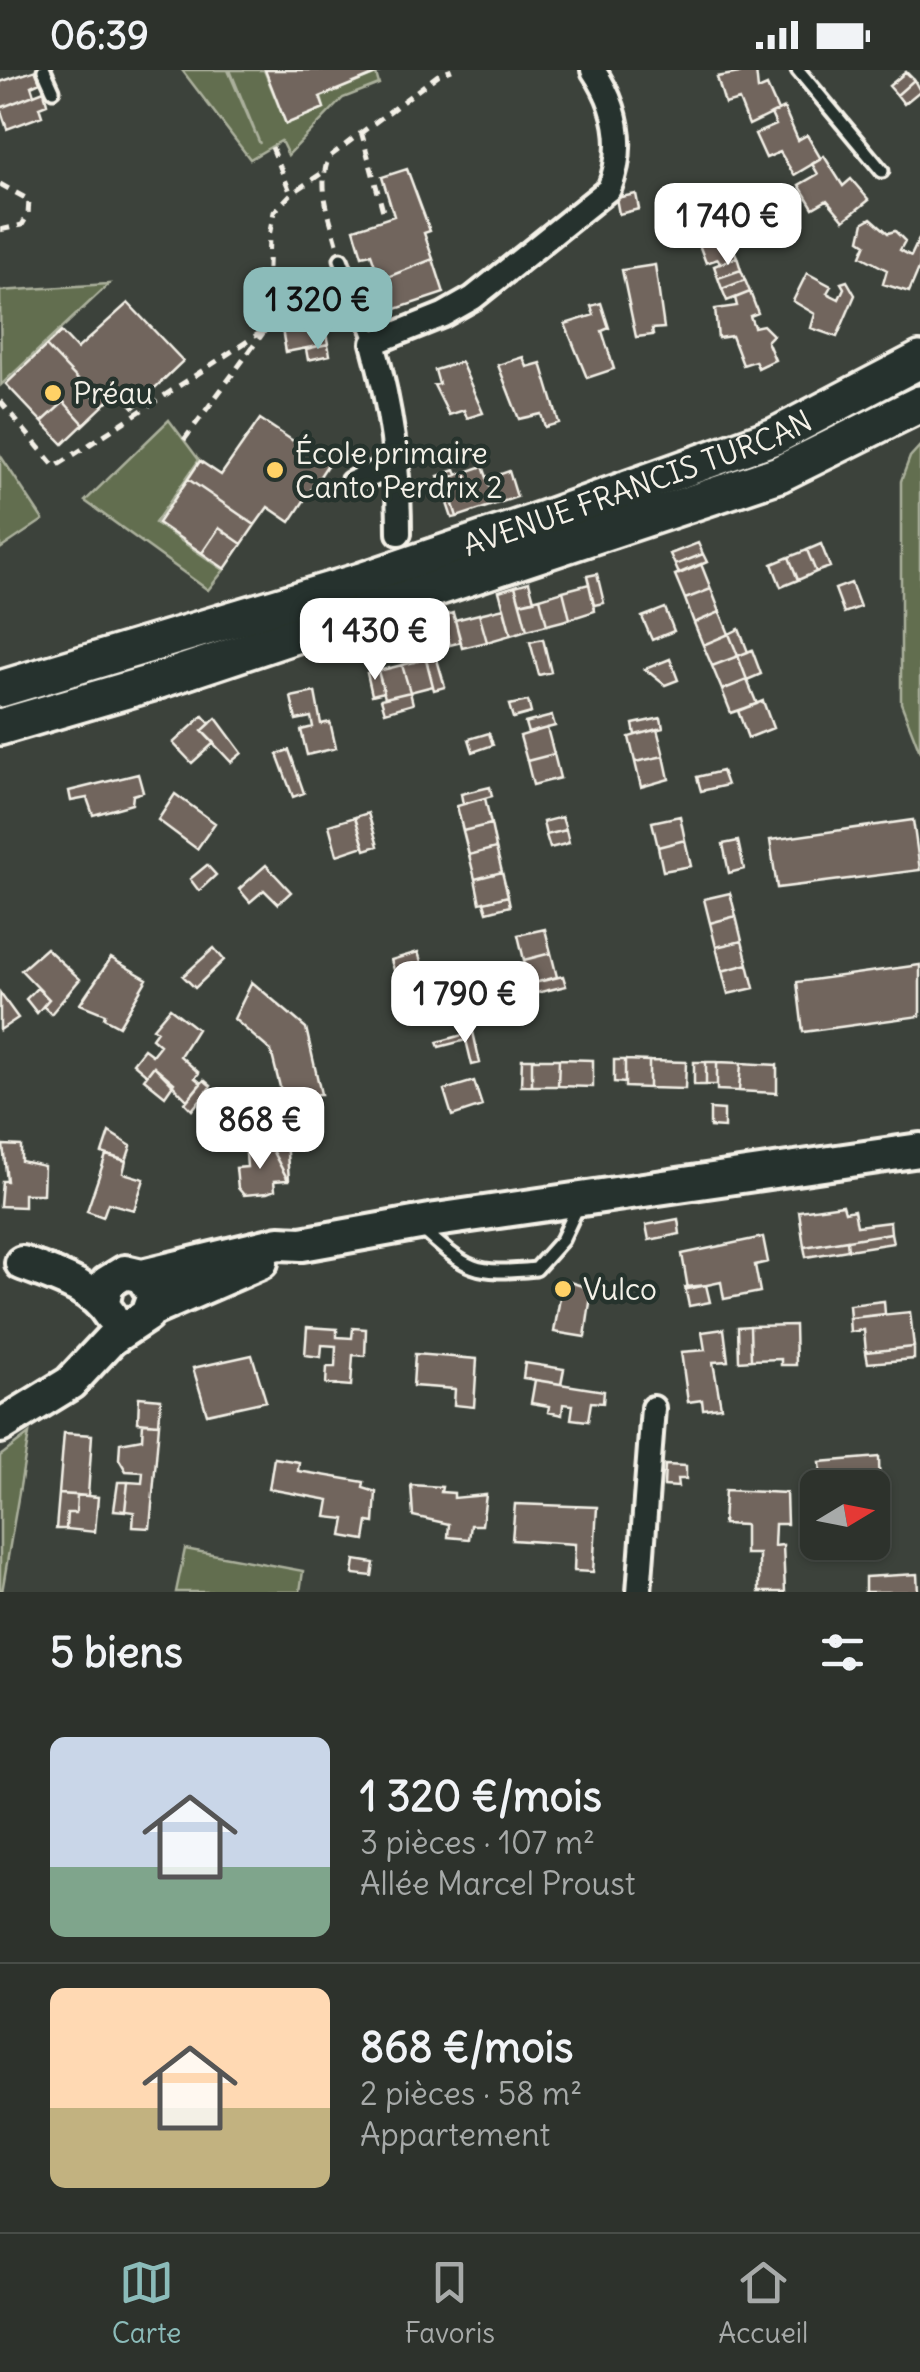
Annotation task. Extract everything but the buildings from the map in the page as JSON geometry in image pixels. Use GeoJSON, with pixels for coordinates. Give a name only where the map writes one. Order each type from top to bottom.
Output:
{"type":"FeatureCollection","features":[{"type":"Feature","properties":{"kind":"main road","name":"AVENUE FRANCIS TURCAN"},"geometry":{"type":"LineString","coordinates":[[0,689],[361,580],[544,520],[775,436],[920,360]]}},
{"type":"Feature","properties":{"kind":"main road","name":"AVENUE FRANCIS TURCAN"},"geometry":{"type":"LineString","coordinates":[[0,727],[169,677],[779,474],[920,404]]}},
{"type":"Feature","properties":{"kind":"main road"},"geometry":{"type":"LineString","coordinates":[[0,1426],[70,1382],[141,1316],[302,1244],[920,1150]]}},
{"type":"Feature","properties":{"kind":"main road"},"geometry":{"type":"LineString","coordinates":[[121,1284],[279,1242],[302,1244]]}},
{"type":"Feature","properties":{"kind":"main road"},"geometry":{"type":"LineString","coordinates":[[11,1263],[60,1260],[98,1264],[121,1284],[152,1287],[141,1316]]}},
{"type":"Feature","properties":{"kind":"main road"},"geometry":{"type":"LineString","coordinates":[[121,1284],[110,1315],[141,1316]]}},
{"type":"Feature","properties":{"kind":"street"},"geometry":{"type":"LineString","coordinates":[[399,533],[399,463],[390,402],[374,343],[443,316],[473,298],[610,188],[620,164],[618,126],[607,91],[593,70]]}},
{"type":"Feature","properties":{"kind":"street"},"geometry":{"type":"LineString","coordinates":[[352,483],[399,463]]}},
{"type":"Feature","properties":{"kind":"street"},"geometry":{"type":"LineString","coordinates":[[639,1592],[653,1408]]}},
{"type":"Feature","properties":{"kind":"lane"},"geometry":{"type":"LineString","coordinates":[[44,70],[53,90]]}},
{"type":"Feature","properties":{"kind":"lane"},"geometry":{"type":"LineString","coordinates":[[798,70],[882,172]]}},
{"type":"Feature","properties":{"kind":"lane"},"geometry":{"type":"LineString","coordinates":[[341,259],[374,343]]}},
{"type":"Feature","properties":{"kind":"lane"},"geometry":{"type":"LineString","coordinates":[[416,1224],[455,1259],[485,1274],[536,1268],[562,1240],[579,1202]]}},
{"type":"Feature","properties":{"kind":"path"},"geometry":{"type":"LineString","coordinates":[[341,259],[322,173],[328,156],[438,75],[452,70]]}},
{"type":"Feature","properties":{"kind":"path"},"geometry":{"type":"LineString","coordinates":[[361,131],[384,210]]}},
{"type":"Feature","properties":{"kind":"path"},"geometry":{"type":"LineString","coordinates":[[272,147],[291,194]]}},
{"type":"Feature","properties":{"kind":"path"},"geometry":{"type":"LineString","coordinates":[[184,440],[266,329],[269,236],[274,212],[291,194],[322,173]]}},
{"type":"Feature","properties":{"kind":"path"},"geometry":{"type":"LineString","coordinates":[[0,184],[29,200],[28,216],[22,225],[0,230]]}},
{"type":"Feature","properties":{"kind":"path"},"geometry":{"type":"LineString","coordinates":[[0,401],[55,467],[266,329]]}},
{"type":"Feature","properties":{"kind":"green space"},"geometry":{"type":"Polygon","coordinates":[[[182,70],[228,70],[260,144],[230,70],[264,70],[286,124],[324,108],[321,97],[376,74],[379,84],[343,98],[288,155],[281,141],[250,159],[182,70]]]}},
{"type":"Feature","properties":{"kind":"green space"},"geometry":{"type":"Polygon","coordinates":[[[109,284],[1,385],[0,291],[109,284]]]}},
{"type":"Feature","properties":{"kind":"green space"},"geometry":{"type":"Polygon","coordinates":[[[169,420],[199,460],[155,523],[224,570],[208,590],[85,501],[169,420]]]}},
{"type":"Feature","properties":{"kind":"green space"},"geometry":{"type":"Polygon","coordinates":[[[920,446],[920,752],[901,703],[901,481],[910,457],[920,446]]]}},
{"type":"Feature","properties":{"kind":"green space"},"geometry":{"type":"Polygon","coordinates":[[[0,455],[43,520],[0,549],[0,455]]]}},
{"type":"Feature","properties":{"kind":"green space"},"geometry":{"type":"Polygon","coordinates":[[[29,1434],[2,1592],[0,1592],[0,1456],[29,1434]]]}},
{"type":"Feature","properties":{"kind":"green space"},"geometry":{"type":"Polygon","coordinates":[[[185,1549],[303,1571],[300,1592],[176,1592],[185,1549]]]}},
{"type":"Feature","properties":{"kind":"place","name":"Préau"},"geometry":{"type":"Point","coordinates":[53,393]}},
{"type":"Feature","properties":{"kind":"place","name":"École primaire Canto Perdrix 2"},"geometry":{"type":"Point","coordinates":[275,470]}},
{"type":"Feature","properties":{"kind":"place","name":"Vulco"},"geometry":{"type":"Point","coordinates":[563,1289]}}]}
